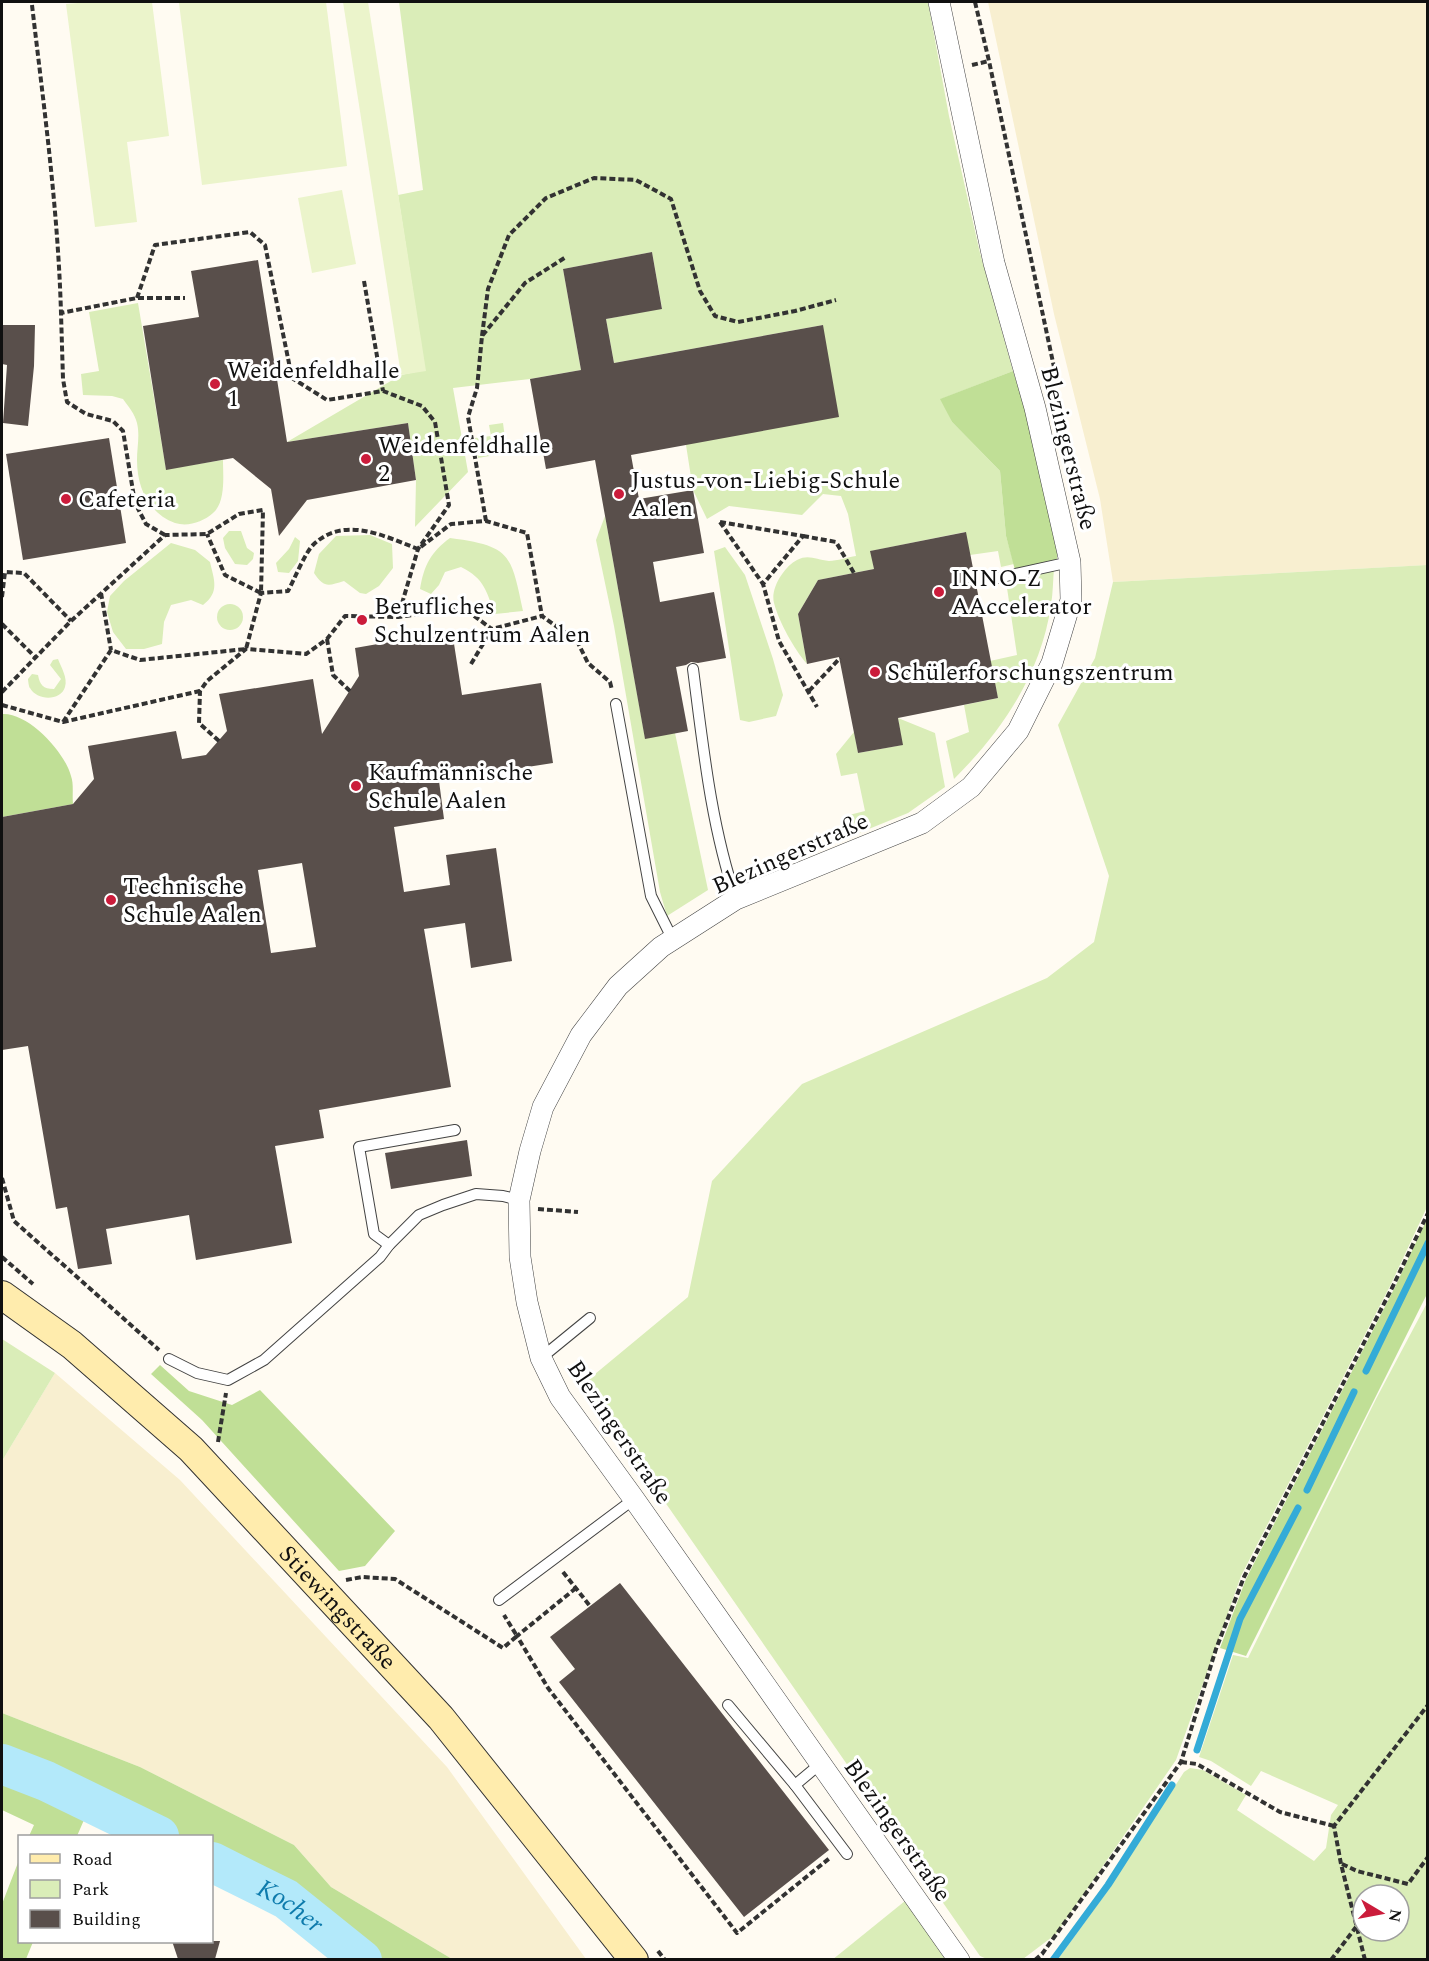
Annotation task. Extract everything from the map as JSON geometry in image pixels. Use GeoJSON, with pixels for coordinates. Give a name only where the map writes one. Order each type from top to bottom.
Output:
{"type":"FeatureCollection","features":[{"type":"Feature","properties":{"kind":"main road","name":"Stiewingstraße"},"geometry":{"type":"LineString","coordinates":[[2,1295],[72,1345],[191,1449],[441,1718],[634,1959]]}},
{"type":"Feature","properties":{"kind":"street","name":"Blezingerstraße"},"geometry":{"type":"LineString","coordinates":[[939,2],[994,263],[1035,408],[1070,562],[1071,600],[1052,663],[1018,730],[971,787],[922,822],[736,899],[661,947],[618,986],[581,1035],[543,1107],[530,1151],[519,1204],[520,1257],[527,1302],[541,1358],[560,1397],[959,1959]]}},
{"type":"Feature","properties":{"kind":"lane"},"geometry":{"type":"LineString","coordinates":[[993,579],[1070,562]]}},
{"type":"Feature","properties":{"kind":"lane"},"geometry":{"type":"LineString","coordinates":[[693,669],[703,747],[724,864],[736,899]]}},
{"type":"Feature","properties":{"kind":"lane"},"geometry":{"type":"LineString","coordinates":[[616,704],[651,896],[673,940]]}},
{"type":"Feature","properties":{"kind":"lane"},"geometry":{"type":"LineString","coordinates":[[389,1245],[374,1234],[359,1147],[455,1130]]}},
{"type":"Feature","properties":{"kind":"lane"},"geometry":{"type":"LineString","coordinates":[[169,1359],[197,1373],[228,1380],[264,1360],[380,1257],[419,1215],[476,1194],[503,1196],[519,1204]]}},
{"type":"Feature","properties":{"kind":"lane"},"geometry":{"type":"LineString","coordinates":[[541,1358],[590,1318]]}},
{"type":"Feature","properties":{"kind":"lane"},"geometry":{"type":"LineString","coordinates":[[499,1600],[634,1499]]}},
{"type":"Feature","properties":{"kind":"lane"},"geometry":{"type":"LineString","coordinates":[[728,1705],[795,1785],[845,1850]]}},
{"type":"Feature","properties":{"kind":"lane"},"geometry":{"type":"LineString","coordinates":[[795,1785],[820,1764]]}},
{"type":"Feature","properties":{"kind":"path"},"geometry":{"type":"LineString","coordinates":[[975,2],[992,72],[1058,386],[1035,408]]}},
{"type":"Feature","properties":{"kind":"path"},"geometry":{"type":"LineString","coordinates":[[32,5],[54,189],[59,255],[63,379],[67,402],[86,414],[113,421],[123,431],[135,503],[146,524],[165,535],[207,534],[239,514],[263,510],[261,593],[246,649],[207,681],[200,691],[199,723],[219,741]]}},
{"type":"Feature","properties":{"kind":"path"},"geometry":{"type":"LineString","coordinates":[[486,521],[468,417],[477,388],[488,289],[509,236],[546,198],[594,178],[636,180],[670,199],[700,291],[715,316],[738,322],[836,300]]}},
{"type":"Feature","properties":{"kind":"path"},"geometry":{"type":"LineString","coordinates":[[137,298],[155,245],[250,232],[265,244],[292,378],[327,400],[383,391],[422,406],[435,422],[449,505],[418,549],[398,617]]}},
{"type":"Feature","properties":{"kind":"path"},"geometry":{"type":"LineString","coordinates":[[482,336],[525,283],[566,257]]}},
{"type":"Feature","properties":{"kind":"path"},"geometry":{"type":"LineString","coordinates":[[364,281],[383,391]]}},
{"type":"Feature","properties":{"kind":"path"},"geometry":{"type":"LineString","coordinates":[[61,313],[137,298],[185,298]]}},
{"type":"Feature","properties":{"kind":"path"},"geometry":{"type":"LineString","coordinates":[[418,549],[451,524],[486,521],[527,533],[542,616],[577,641],[588,663],[610,682],[616,704]]}},
{"type":"Feature","properties":{"kind":"path"},"geometry":{"type":"LineString","coordinates":[[817,707],[779,641],[764,584],[720,522],[836,542],[854,573]]}},
{"type":"Feature","properties":{"kind":"path"},"geometry":{"type":"LineString","coordinates":[[207,534],[225,575],[261,593],[288,591],[312,546],[336,530],[373,531],[418,549]]}},
{"type":"Feature","properties":{"kind":"path"},"geometry":{"type":"LineString","coordinates":[[2,692],[71,621],[165,535]]}},
{"type":"Feature","properties":{"kind":"path"},"geometry":{"type":"LineString","coordinates":[[764,584],[803,536]]}},
{"type":"Feature","properties":{"kind":"path"},"geometry":{"type":"LineString","coordinates":[[2,567],[5,572],[2,597]]}},
{"type":"Feature","properties":{"kind":"path"},"geometry":{"type":"LineString","coordinates":[[5,572],[24,573],[71,621]]}},
{"type":"Feature","properties":{"kind":"path"},"geometry":{"type":"LineString","coordinates":[[63,722],[111,650],[101,593]]}},
{"type":"Feature","properties":{"kind":"path"},"geometry":{"type":"LineString","coordinates":[[111,650],[140,660],[246,649],[306,654],[327,639],[345,616],[398,617],[464,608],[492,629]]}},
{"type":"Feature","properties":{"kind":"path"},"geometry":{"type":"LineString","coordinates":[[471,664],[492,629],[542,616]]}},
{"type":"Feature","properties":{"kind":"path"},"geometry":{"type":"LineString","coordinates":[[2,624],[36,657]]}},
{"type":"Feature","properties":{"kind":"path"},"geometry":{"type":"LineString","coordinates":[[327,639],[333,675],[350,691]]}},
{"type":"Feature","properties":{"kind":"path"},"geometry":{"type":"LineString","coordinates":[[809,691],[840,658]]}},
{"type":"Feature","properties":{"kind":"path"},"geometry":{"type":"LineString","coordinates":[[2,705],[63,722],[200,691]]}},
{"type":"Feature","properties":{"kind":"path"},"geometry":{"type":"LineString","coordinates":[[2,1178],[14,1221],[169,1359]]}},
{"type":"Feature","properties":{"kind":"path"},"geometry":{"type":"LineString","coordinates":[[519,1204],[578,1212]]}},
{"type":"Feature","properties":{"kind":"path"},"geometry":{"type":"LineString","coordinates":[[1035,1959],[1042,1954],[1181,1762],[1216,1650],[1244,1577],[1393,1286],[1428,1212]]}},
{"type":"Feature","properties":{"kind":"path"},"geometry":{"type":"LineString","coordinates":[[218,1446],[228,1380]]}},
{"type":"Feature","properties":{"kind":"path"},"geometry":{"type":"LineString","coordinates":[[554,1559],[590,1606]]}},
{"type":"Feature","properties":{"kind":"path"},"geometry":{"type":"LineString","coordinates":[[337,1581],[362,1577],[395,1579],[503,1648],[576,1588]]}},
{"type":"Feature","properties":{"kind":"path"},"geometry":{"type":"LineString","coordinates":[[499,1600],[502,1611],[548,1688],[737,1932],[845,1850]]}},
{"type":"Feature","properties":{"kind":"path"},"geometry":{"type":"LineString","coordinates":[[1351,1903],[1334,1826],[1428,1705]]}},
{"type":"Feature","properties":{"kind":"path"},"geometry":{"type":"LineString","coordinates":[[1181,1762],[1197,1764],[1280,1812],[1334,1826]]}},
{"type":"Feature","properties":{"kind":"path"},"geometry":{"type":"LineString","coordinates":[[1341,1864],[1357,1871],[1408,1884],[1428,1857]]}},
{"type":"Feature","properties":{"kind":"path"},"geometry":{"type":"LineString","coordinates":[[1331,1959],[1351,1934]]}},
{"type":"Feature","properties":{"kind":"path"},"geometry":{"type":"LineString","coordinates":[[1361,1943],[1365,1959]]}},
{"type":"Feature","properties":{"kind":"shaded area"},"geometry":{"type":"Polygon","coordinates":[[[988,2],[1427,2],[1427,565],[1113,582],[1100,499],[1054,314],[988,2]]]}},
{"type":"Feature","properties":{"kind":"shaded area"},"geometry":{"type":"Polygon","coordinates":[[[55,1373],[180,1480],[447,1767],[586,1959],[452,1959],[331,1887],[294,1845],[140,1767],[2,1713],[2,1461],[55,1373]]]}},
{"type":"Feature","properties":{"kind":"green space"},"geometry":{"type":"Polygon","coordinates":[[[152,2],[169,136],[127,142],[137,222],[95,227],[66,4],[152,2]]]}},
{"type":"Feature","properties":{"kind":"green space"},"geometry":{"type":"Polygon","coordinates":[[[326,2],[347,166],[202,185],[179,3],[326,2]]]}},
{"type":"Feature","properties":{"kind":"green space"},"geometry":{"type":"Polygon","coordinates":[[[343,2],[368,2],[426,371],[401,375],[343,2]]]}},
{"type":"Feature","properties":{"kind":"green space"},"geometry":{"type":"Polygon","coordinates":[[[399,2],[928,2],[949,116],[980,253],[1013,371],[941,399],[952,422],[1000,471],[1006,536],[1014,564],[1001,567],[998,551],[970,555],[965,532],[871,551],[874,569],[818,580],[798,614],[807,664],[792,643],[779,618],[774,603],[774,591],[783,572],[801,558],[832,561],[856,556],[848,514],[841,496],[823,494],[802,515],[729,506],[707,519],[693,490],[686,445],[823,325],[614,363],[606,319],[662,308],[652,252],[563,269],[581,370],[530,379],[453,388],[468,472],[415,527],[416,480],[408,423],[287,442],[401,375],[425,370],[398,195],[423,190],[399,2]]]}},
{"type":"Feature","properties":{"kind":"green space"},"geometry":{"type":"Polygon","coordinates":[[[342,190],[356,264],[312,273],[298,198],[342,190]]]}},
{"type":"Feature","properties":{"kind":"green space"},"geometry":{"type":"Polygon","coordinates":[[[138,303],[166,469],[223,460],[223,488],[220,502],[213,513],[195,523],[180,524],[166,519],[151,506],[146,498],[139,480],[137,423],[123,399],[112,396],[83,395],[81,374],[99,371],[89,312],[138,303]]]}},
{"type":"Feature","properties":{"kind":"green space"},"geometry":{"type":"Polygon","coordinates":[[[1013,371],[1045,472],[1057,521],[1057,563],[1016,574],[1006,536],[1000,471],[952,422],[940,399],[1013,371]]]}},
{"type":"Feature","properties":{"kind":"green space"},"geometry":{"type":"Polygon","coordinates":[[[503,423],[507,453],[478,458],[475,438],[491,436],[489,425],[503,423]]]}},
{"type":"Feature","properties":{"kind":"green space"},"geometry":{"type":"Polygon","coordinates":[[[605,516],[645,738],[675,733],[708,890],[667,916],[660,892],[614,626],[596,540],[605,516]]]}},
{"type":"Feature","properties":{"kind":"green space"},"geometry":{"type":"Polygon","coordinates":[[[229,531],[241,531],[247,548],[254,553],[253,559],[247,565],[235,564],[225,548],[223,538],[229,531]]]}},
{"type":"Feature","properties":{"kind":"green space"},"geometry":{"type":"Polygon","coordinates":[[[370,535],[392,544],[393,568],[379,586],[366,594],[360,593],[344,581],[334,584],[324,583],[314,573],[319,554],[336,536],[370,535]]]}},
{"type":"Feature","properties":{"kind":"green space"},"geometry":{"type":"Polygon","coordinates":[[[295,537],[300,541],[298,561],[289,573],[278,572],[276,563],[289,549],[295,537]]]}},
{"type":"Feature","properties":{"kind":"green space"},"geometry":{"type":"Polygon","coordinates":[[[450,538],[485,545],[505,556],[515,577],[523,611],[495,614],[487,592],[480,581],[461,567],[445,572],[439,585],[431,594],[420,589],[429,560],[450,538]]]}},
{"type":"Feature","properties":{"kind":"green space"},"geometry":{"type":"Polygon","coordinates":[[[171,543],[195,550],[210,562],[214,585],[212,595],[203,605],[191,600],[171,605],[164,622],[162,644],[144,649],[126,649],[113,632],[107,612],[110,596],[124,581],[171,543]]]}},
{"type":"Feature","properties":{"kind":"green space"},"geometry":{"type":"Polygon","coordinates":[[[725,547],[745,575],[783,695],[776,716],[749,722],[740,720],[714,551],[725,547]]]}},
{"type":"Feature","properties":{"kind":"green space"},"geometry":{"type":"Polygon","coordinates":[[[1427,565],[1427,1207],[1391,1284],[1241,1576],[1176,1760],[1056,1934],[1023,1959],[987,1959],[980,1956],[583,1384],[688,1297],[712,1181],[802,1084],[1047,978],[1094,942],[1109,876],[1058,725],[1095,658],[1113,582],[1427,565]]]}},
{"type":"Feature","properties":{"kind":"green space"},"geometry":{"type":"Polygon","coordinates":[[[1054,568],[1052,600],[1046,630],[1029,678],[1003,721],[972,761],[954,779],[946,741],[969,732],[964,705],[998,698],[990,661],[1017,655],[1007,588],[1054,568]]]}},
{"type":"Feature","properties":{"kind":"green space"},"geometry":{"type":"Polygon","coordinates":[[[230,604],[239,608],[243,617],[239,626],[230,630],[221,626],[217,617],[221,608],[230,604]]]}},
{"type":"Feature","properties":{"kind":"green space"},"geometry":{"type":"Polygon","coordinates":[[[58,659],[66,680],[63,692],[49,698],[33,692],[28,679],[32,674],[38,675],[43,686],[54,689],[61,679],[50,665],[53,660],[58,659]]]}},
{"type":"Feature","properties":{"kind":"green space"},"geometry":{"type":"Polygon","coordinates":[[[2,714],[23,719],[34,726],[53,745],[71,776],[73,804],[2,817],[2,714]]]}},
{"type":"Feature","properties":{"kind":"green space"},"geometry":{"type":"Polygon","coordinates":[[[898,718],[935,733],[945,787],[908,813],[854,835],[849,815],[865,811],[857,773],[841,776],[836,754],[854,732],[858,753],[902,745],[898,718]]]}},
{"type":"Feature","properties":{"kind":"green space"},"geometry":{"type":"Polygon","coordinates":[[[1427,1219],[1427,1294],[1246,1656],[1220,1648],[1246,1579],[1395,1287],[1427,1219]]]}},
{"type":"Feature","properties":{"kind":"green space"},"geometry":{"type":"Polygon","coordinates":[[[1427,1303],[1427,1959],[1058,1959],[1106,1893],[1184,1772],[1190,1768],[1203,1770],[1246,1795],[1237,1810],[1314,1861],[1326,1848],[1331,1815],[1338,1805],[1261,1771],[1251,1786],[1211,1761],[1199,1757],[1233,1655],[1248,1658],[1376,1399],[1427,1303]]]}},
{"type":"Feature","properties":{"kind":"green space"},"geometry":{"type":"Polygon","coordinates":[[[2,1339],[55,1373],[2,1461],[2,1339]]]}},
{"type":"Feature","properties":{"kind":"green space"},"geometry":{"type":"Polygon","coordinates":[[[160,1365],[189,1391],[232,1405],[260,1390],[395,1531],[365,1566],[339,1571],[202,1420],[151,1374],[160,1365]]]}},
{"type":"Feature","properties":{"kind":"green space"},"geometry":{"type":"Polygon","coordinates":[[[2,1713],[140,1767],[294,1845],[331,1887],[452,1959],[343,1959],[278,1907],[213,1875],[213,1835],[132,1835],[87,1813],[77,1835],[29,1835],[34,1825],[2,1810],[2,1713]]]}},
{"type":"Feature","properties":{"kind":"green space"},"geometry":{"type":"Polygon","coordinates":[[[18,1863],[18,1943],[33,1943],[26,1959],[2,1959],[2,1904],[18,1863]]]}},
{"type":"Feature","properties":{"kind":"green space"},"geometry":{"type":"Polygon","coordinates":[[[905,1901],[945,1959],[832,1960],[905,1901]]]}},
{"type":"Feature","properties":{"kind":"building","name":"Justus-von-Liebig-Schule Aalen"},"geometry":{"type":"Polygon","coordinates":[[[652,252],[662,309],[606,319],[614,363],[823,325],[839,417],[631,455],[639,499],[693,490],[704,553],[653,562],[660,602],[714,592],[726,658],[691,662],[676,667],[688,731],[645,739],[595,460],[546,469],[530,379],[581,370],[563,269],[652,252]]]}},
{"type":"Feature","properties":{"kind":"building","name":"Weidenfeldhalle 1"},"geometry":{"type":"Polygon","coordinates":[[[258,260],[287,442],[408,423],[416,480],[307,500],[279,536],[271,489],[233,458],[166,470],[143,326],[199,317],[191,271],[258,260]]]}},
{"type":"Feature","properties":{"kind":"building"},"geometry":{"type":"Polygon","coordinates":[[[2,325],[35,325],[34,366],[28,426],[3,423],[7,365],[2,364],[2,325]]]}},
{"type":"Feature","properties":{"kind":"building","name":"Cafeteria"},"geometry":{"type":"Polygon","coordinates":[[[109,438],[126,543],[23,560],[6,454],[109,438]]]}},
{"type":"Feature","properties":{"kind":"building"},"geometry":{"type":"Polygon","coordinates":[[[966,532],[998,698],[898,718],[903,745],[858,753],[839,657],[807,664],[798,614],[818,580],[874,569],[870,551],[966,532]]]}},
{"type":"Feature","properties":{"kind":"building"},"geometry":{"type":"Polygon","coordinates":[[[452,631],[462,695],[541,683],[553,763],[439,781],[444,819],[394,827],[404,892],[450,885],[446,855],[496,848],[512,961],[471,968],[465,923],[424,929],[451,1087],[319,1110],[324,1138],[275,1146],[292,1243],[196,1260],[189,1215],[106,1229],[112,1264],[78,1269],[67,1207],[56,1209],[28,1046],[2,1050],[2,817],[73,804],[94,779],[88,746],[176,731],[182,759],[206,755],[227,731],[219,694],[313,679],[322,734],[359,676],[355,648],[452,631]],[[302,863],[258,870],[271,953],[316,947],[302,863]]]}},
{"type":"Feature","properties":{"kind":"building"},"geometry":{"type":"Polygon","coordinates":[[[467,1140],[472,1176],[391,1189],[385,1153],[467,1140]]]}},
{"type":"Feature","properties":{"kind":"building"},"geometry":{"type":"Polygon","coordinates":[[[620,1583],[829,1850],[744,1917],[559,1682],[575,1669],[550,1637],[620,1583]]]}},
{"type":"Feature","properties":{"kind":"building"},"geometry":{"type":"Polygon","coordinates":[[[220,1941],[215,1959],[178,1959],[173,1943],[220,1941]]]}},
{"type":"Feature","properties":{"kind":"waterway"},"geometry":{"type":"LineString","coordinates":[[1366,1371],[1428,1243]]}},
{"type":"Feature","properties":{"kind":"waterway"},"geometry":{"type":"LineString","coordinates":[[1307,1490],[1354,1392]]}},
{"type":"Feature","properties":{"kind":"waterway"},"geometry":{"type":"LineString","coordinates":[[1197,1750],[1240,1619],[1298,1508]]}},
{"type":"Feature","properties":{"kind":"waterway","name":"Kocher"},"geometry":{"type":"LineString","coordinates":[[2,1764],[46,1781],[157,1835]]}},
{"type":"Feature","properties":{"kind":"waterway"},"geometry":{"type":"LineString","coordinates":[[1053,1960],[1108,1885],[1172,1785]]}},
{"type":"Feature","properties":{"kind":"waterway","name":"Kocher"},"geometry":{"type":"LineString","coordinates":[[213,1862],[286,1899],[362,1960]]}},
{"type":"Feature","properties":{"kind":"place","name":"Weidenfeldhalle 1"},"geometry":{"type":"Point","coordinates":[215,384]}},
{"type":"Feature","properties":{"kind":"place","name":"Weidenfeldhalle 2"},"geometry":{"type":"Point","coordinates":[366,459]}},
{"type":"Feature","properties":{"kind":"place","name":"Justus-von-Liebig-Schule Aalen"},"geometry":{"type":"Point","coordinates":[619,494]}},
{"type":"Feature","properties":{"kind":"place","name":"Cafeteria"},"geometry":{"type":"Point","coordinates":[66,499]}},
{"type":"Feature","properties":{"kind":"place","name":"INNO-Z AAccelerator"},"geometry":{"type":"Point","coordinates":[939,592]}},
{"type":"Feature","properties":{"kind":"place","name":"Berufliches Schulzentrum Aalen"},"geometry":{"type":"Point","coordinates":[362,620]}},
{"type":"Feature","properties":{"kind":"place","name":"Schülerforschungszentrum"},"geometry":{"type":"Point","coordinates":[875,672]}},
{"type":"Feature","properties":{"kind":"place","name":"Kaufmännische Schule Aalen"},"geometry":{"type":"Point","coordinates":[356,786]}},
{"type":"Feature","properties":{"kind":"place","name":"Technische Schule Aalen"},"geometry":{"type":"Point","coordinates":[111,900]}}]}
